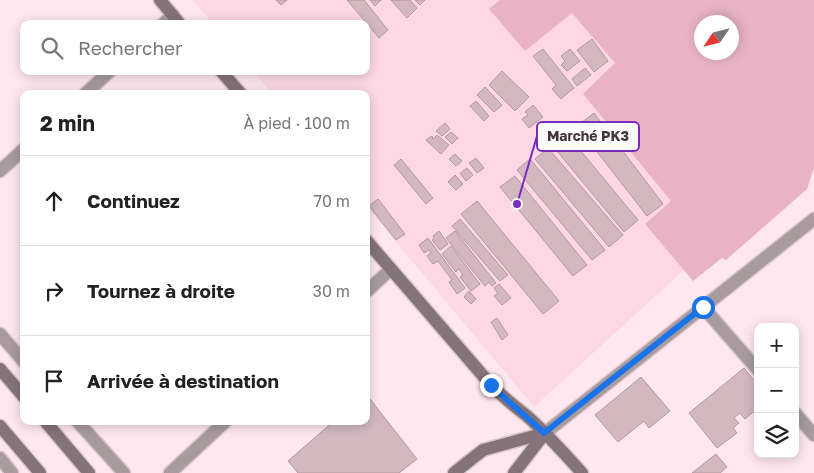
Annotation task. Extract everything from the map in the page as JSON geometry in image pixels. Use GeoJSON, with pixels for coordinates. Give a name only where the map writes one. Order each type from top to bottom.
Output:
{"type":"FeatureCollection","features":[{"type":"Feature","properties":{"kind":"street"},"geometry":{"type":"LineString","coordinates":[[160,0],[177,19]]}},
{"type":"Feature","properties":{"kind":"street"},"geometry":{"type":"LineString","coordinates":[[89,90],[106,75]]}},
{"type":"Feature","properties":{"kind":"street"},"geometry":{"type":"LineString","coordinates":[[224,75],[238,90]]}},
{"type":"Feature","properties":{"kind":"street"},"geometry":{"type":"LineString","coordinates":[[0,171],[20,153]]}},
{"type":"Feature","properties":{"kind":"street"},"geometry":{"type":"LineString","coordinates":[[514,473],[544,433],[814,219]]}},
{"type":"Feature","properties":{"kind":"street"},"geometry":{"type":"LineString","coordinates":[[370,245],[491,385],[506,401],[527,416],[582,473]]}},
{"type":"Feature","properties":{"kind":"street"},"geometry":{"type":"LineString","coordinates":[[370,288],[391,269]]}},
{"type":"Feature","properties":{"kind":"street"},"geometry":{"type":"LineString","coordinates":[[703,307],[756,368]]}},
{"type":"Feature","properties":{"kind":"street"},"geometry":{"type":"LineString","coordinates":[[0,334],[20,357]]}},
{"type":"Feature","properties":{"kind":"street"},"geometry":{"type":"LineString","coordinates":[[0,369],[20,392]]}},
{"type":"Feature","properties":{"kind":"street"},"geometry":{"type":"LineString","coordinates":[[799,418],[814,435]]}},
{"type":"Feature","properties":{"kind":"street"},"geometry":{"type":"LineString","coordinates":[[48,425],[89,473]]}},
{"type":"Feature","properties":{"kind":"street"},"geometry":{"type":"LineString","coordinates":[[81,425],[124,473]]}},
{"type":"Feature","properties":{"kind":"street"},"geometry":{"type":"LineString","coordinates":[[170,473],[222,425]]}},
{"type":"Feature","properties":{"kind":"street"},"geometry":{"type":"LineString","coordinates":[[0,426],[40,473]]}},
{"type":"Feature","properties":{"kind":"street"},"geometry":{"type":"LineString","coordinates":[[454,473],[483,450],[544,433]]}},
{"type":"Feature","properties":{"kind":"street"},"geometry":{"type":"LineString","coordinates":[[0,458],[12,473]]}},
{"type":"Feature","properties":{"kind":"shaded area"},"geometry":{"type":"Polygon","coordinates":[[[193,0],[601,0],[724,154],[645,224],[684,270],[534,407],[370,211],[370,90],[269,90],[256,75],[370,75],[370,20],[210,20],[193,0]]]}},
{"type":"Feature","properties":{"kind":"shaded area"},"geometry":{"type":"Polygon","coordinates":[[[500,0],[814,0],[814,168],[807,189],[726,260],[722,258],[693,281],[645,224],[671,201],[583,94],[615,63],[572,13],[525,51],[489,9],[500,0]]]}},
{"type":"Feature","properties":{"kind":"building"},"geometry":{"type":"Polygon","coordinates":[[[276,0],[287,0],[281,5],[276,0]]]}},
{"type":"Feature","properties":{"kind":"building"},"geometry":{"type":"Polygon","coordinates":[[[347,0],[364,0],[388,30],[379,38],[370,27],[370,20],[364,20],[347,0]]]}},
{"type":"Feature","properties":{"kind":"building"},"geometry":{"type":"Polygon","coordinates":[[[370,0],[381,0],[375,6],[370,0]]]}},
{"type":"Feature","properties":{"kind":"building"},"geometry":{"type":"Polygon","coordinates":[[[391,0],[410,0],[417,8],[407,18],[391,0]]]}},
{"type":"Feature","properties":{"kind":"building"},"geometry":{"type":"Polygon","coordinates":[[[415,0],[425,0],[420,5],[415,0]]]}},
{"type":"Feature","properties":{"kind":"building"},"geometry":{"type":"Polygon","coordinates":[[[592,39],[608,61],[594,72],[577,50],[592,39]]]}},
{"type":"Feature","properties":{"kind":"building"},"geometry":{"type":"Polygon","coordinates":[[[543,49],[574,88],[561,99],[552,89],[556,85],[533,56],[543,49]]]}},
{"type":"Feature","properties":{"kind":"building"},"geometry":{"type":"Polygon","coordinates":[[[570,49],[580,61],[567,71],[561,65],[565,61],[561,56],[570,49]]]}},
{"type":"Feature","properties":{"kind":"building"},"geometry":{"type":"Polygon","coordinates":[[[585,68],[591,75],[577,86],[572,79],[585,68]]]}},
{"type":"Feature","properties":{"kind":"building"},"geometry":{"type":"Polygon","coordinates":[[[502,71],[529,97],[515,111],[489,85],[502,71]]]}},
{"type":"Feature","properties":{"kind":"building"},"geometry":{"type":"Polygon","coordinates":[[[485,87],[502,105],[494,112],[477,95],[485,87]]]}},
{"type":"Feature","properties":{"kind":"building"},"geometry":{"type":"Polygon","coordinates":[[[476,101],[489,116],[484,121],[470,106],[476,101]]]}},
{"type":"Feature","properties":{"kind":"building"},"geometry":{"type":"Polygon","coordinates":[[[533,105],[543,117],[529,128],[522,119],[528,115],[525,112],[533,105]]]}},
{"type":"Feature","properties":{"kind":"building"},"geometry":{"type":"Polygon","coordinates":[[[594,113],[663,204],[647,216],[577,126],[594,113]]]}},
{"type":"Feature","properties":{"kind":"building"},"geometry":{"type":"Polygon","coordinates":[[[445,123],[450,129],[442,136],[436,131],[445,123]]]}},
{"type":"Feature","properties":{"kind":"building"},"geometry":{"type":"Polygon","coordinates":[[[451,132],[458,138],[452,144],[445,137],[451,132]]]}},
{"type":"Feature","properties":{"kind":"building"},"geometry":{"type":"Polygon","coordinates":[[[566,133],[638,220],[624,232],[552,145],[566,133]]]}},
{"type":"Feature","properties":{"kind":"building"},"geometry":{"type":"Polygon","coordinates":[[[437,135],[449,145],[441,154],[426,140],[432,136],[433,139],[437,135]]]}},
{"type":"Feature","properties":{"kind":"building"},"geometry":{"type":"Polygon","coordinates":[[[548,148],[623,235],[609,247],[535,159],[548,148]]]}},
{"type":"Feature","properties":{"kind":"building"},"geometry":{"type":"Polygon","coordinates":[[[455,154],[462,161],[456,166],[449,159],[455,154]]]}},
{"type":"Feature","properties":{"kind":"building"},"geometry":{"type":"Polygon","coordinates":[[[476,158],[484,168],[477,173],[469,163],[476,158]]]}},
{"type":"Feature","properties":{"kind":"building"},"geometry":{"type":"Polygon","coordinates":[[[401,159],[433,198],[426,204],[394,165],[401,159]]]}},
{"type":"Feature","properties":{"kind":"building"},"geometry":{"type":"Polygon","coordinates":[[[530,159],[605,250],[592,260],[517,170],[530,159]]]}},
{"type":"Feature","properties":{"kind":"building"},"geometry":{"type":"Polygon","coordinates":[[[467,168],[473,175],[466,181],[460,173],[467,168]]]}},
{"type":"Feature","properties":{"kind":"building"},"geometry":{"type":"Polygon","coordinates":[[[455,175],[463,184],[456,190],[448,182],[455,175]]]}},
{"type":"Feature","properties":{"kind":"building"},"geometry":{"type":"Polygon","coordinates":[[[515,176],[587,265],[573,276],[500,187],[515,176]]]}},
{"type":"Feature","properties":{"kind":"building"},"geometry":{"type":"Polygon","coordinates":[[[378,199],[405,234],[396,240],[370,205],[378,199]]]}},
{"type":"Feature","properties":{"kind":"building"},"geometry":{"type":"Polygon","coordinates":[[[477,201],[559,301],[543,314],[461,214],[477,201]]]}},
{"type":"Feature","properties":{"kind":"building"},"geometry":{"type":"Polygon","coordinates":[[[460,219],[508,275],[500,281],[452,226],[460,219]]]}},
{"type":"Feature","properties":{"kind":"building"},"geometry":{"type":"Polygon","coordinates":[[[439,231],[448,244],[440,250],[432,240],[433,236],[439,231]]]}},
{"type":"Feature","properties":{"kind":"building"},"geometry":{"type":"Polygon","coordinates":[[[455,231],[496,283],[492,286],[489,282],[485,286],[446,238],[455,231]]]}},
{"type":"Feature","properties":{"kind":"building"},"geometry":{"type":"Polygon","coordinates":[[[428,238],[465,288],[457,294],[449,282],[452,280],[438,261],[433,264],[427,256],[431,253],[429,250],[424,253],[419,245],[428,238]]]}},
{"type":"Feature","properties":{"kind":"building"},"geometry":{"type":"Polygon","coordinates":[[[451,246],[480,284],[471,291],[460,277],[463,275],[459,269],[456,272],[442,254],[451,246]]]}},
{"type":"Feature","properties":{"kind":"building"},"geometry":{"type":"Polygon","coordinates":[[[499,284],[511,298],[502,305],[494,296],[498,293],[494,288],[499,284]]]}},
{"type":"Feature","properties":{"kind":"building"},"geometry":{"type":"Polygon","coordinates":[[[469,291],[476,299],[471,304],[464,297],[469,291]]]}},
{"type":"Feature","properties":{"kind":"building"},"geometry":{"type":"Polygon","coordinates":[[[497,318],[508,335],[502,340],[491,322],[497,318]]]}},
{"type":"Feature","properties":{"kind":"building"},"geometry":{"type":"Polygon","coordinates":[[[744,368],[754,380],[754,411],[745,419],[740,413],[734,418],[739,423],[733,428],[737,433],[717,448],[689,413],[744,368]]]}},
{"type":"Feature","properties":{"kind":"building"},"geometry":{"type":"Polygon","coordinates":[[[641,377],[670,411],[649,428],[644,421],[618,442],[595,415],[641,377]]]}},
{"type":"Feature","properties":{"kind":"building"},"geometry":{"type":"Polygon","coordinates":[[[370,399],[417,459],[399,473],[298,473],[288,461],[329,425],[370,425],[370,399]]]}},
{"type":"Feature","properties":{"kind":"building"},"geometry":{"type":"Polygon","coordinates":[[[716,454],[727,467],[720,473],[692,473],[716,454]]]}},
{"type":"Feature","properties":{"kind":"place","name":"Marché PK3"},"geometry":{"type":"Point","coordinates":[517,204]}},
{"type":"Feature","properties":{"kind":"route"},"geometry":{"type":"LineString","coordinates":[[491,385],[506,401],[527,416],[544,433],[703,307]]}}]}
